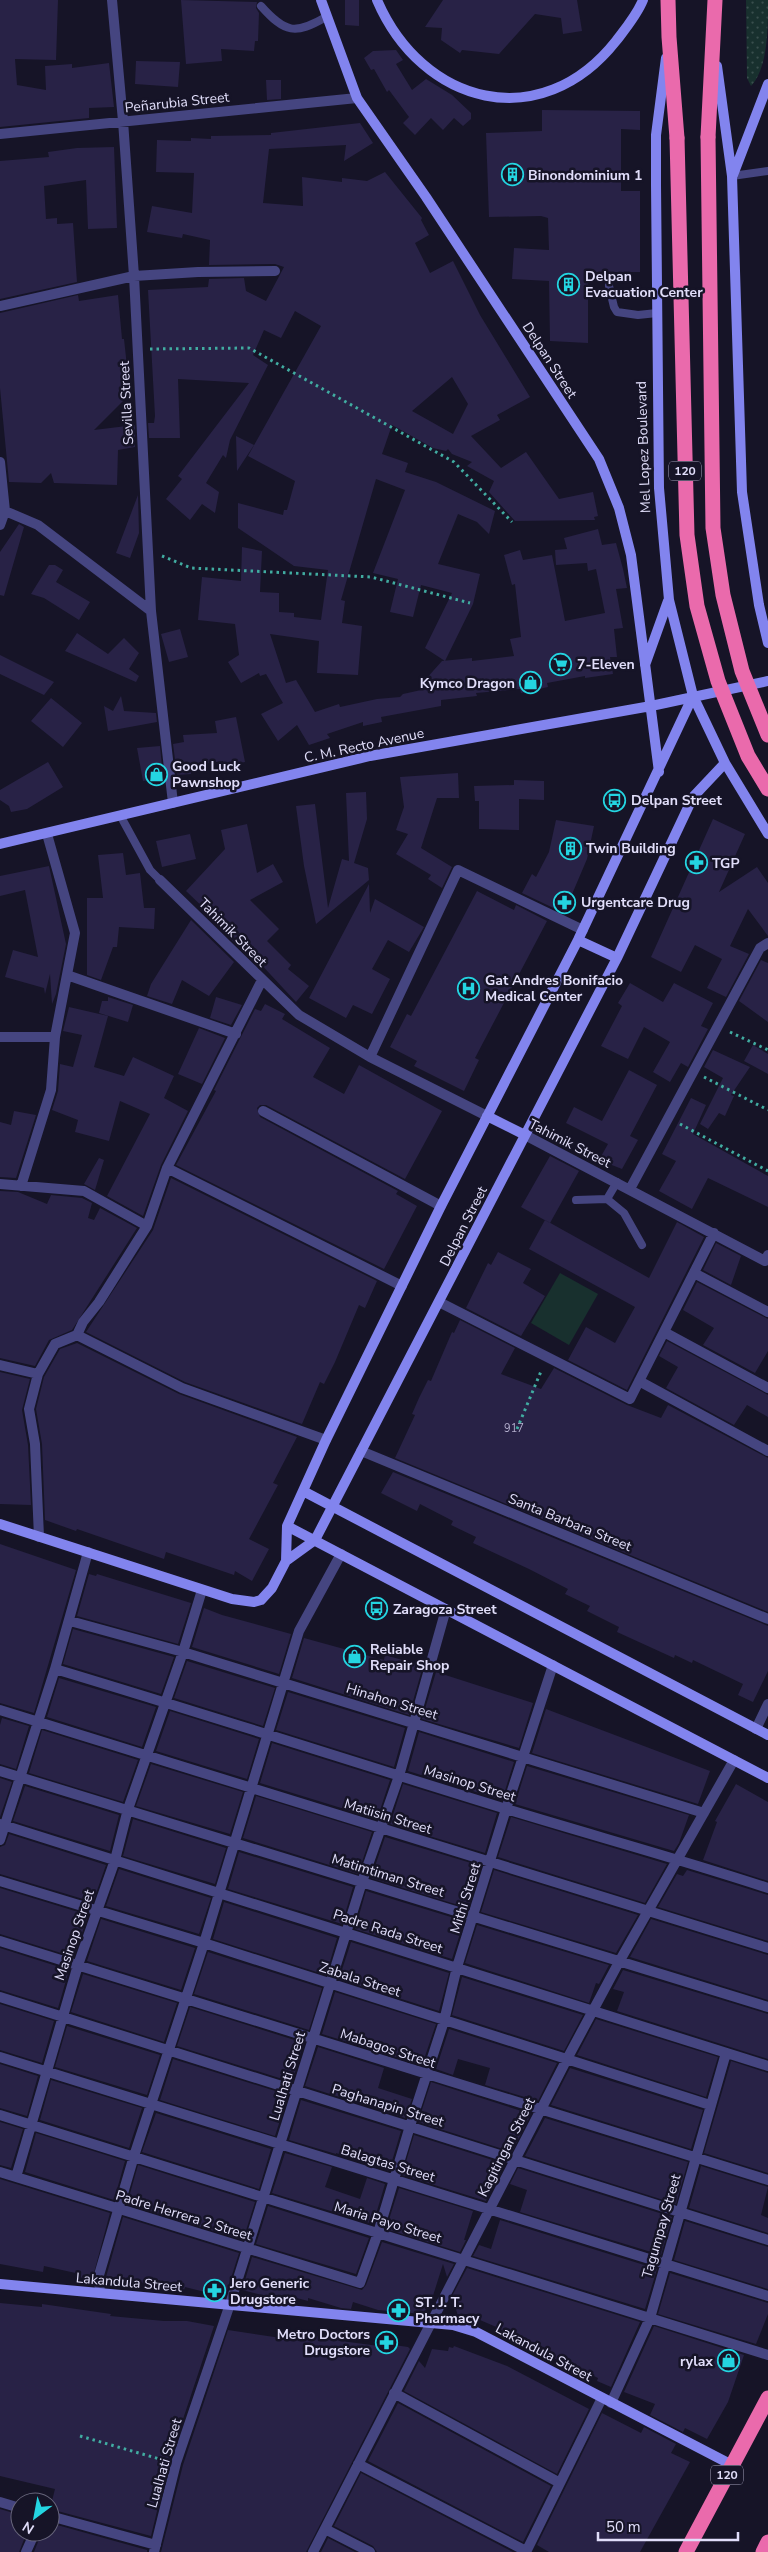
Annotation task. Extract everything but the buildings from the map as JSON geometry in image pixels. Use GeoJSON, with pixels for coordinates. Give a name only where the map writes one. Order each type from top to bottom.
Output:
{"type":"FeatureCollection","features":[{"type":"Feature","properties":{"kind":"highway","name":"Mel Lopez Boulevard"},"geometry":{"type":"LineString","coordinates":[[668,0],[677,138],[687,535],[697,606],[718,681],[748,756],[768,789]]}},
{"type":"Feature","properties":{"kind":"highway","name":"120"},"geometry":{"type":"LineString","coordinates":[[715,0],[708,137],[713,528],[723,596],[742,671],[768,735]]}},
{"type":"Feature","properties":{"kind":"highway","name":"120"},"geometry":{"type":"LineString","coordinates":[[686,2552],[768,2398]]}},
{"type":"Feature","properties":{"kind":"highway"},"geometry":{"type":"LineString","coordinates":[[763,2552],[768,2542]]}},
{"type":"Feature","properties":{"kind":"street","name":"Sevilla Street"},"geometry":{"type":"LineString","coordinates":[[112,0],[134,276],[151,611],[173,803]]}},
{"type":"Feature","properties":{"kind":"street","name":"Delpan Street"},"geometry":{"type":"LineString","coordinates":[[321,0],[357,98],[426,197],[599,459],[619,508],[631,555],[659,772]]}},
{"type":"Feature","properties":{"kind":"street"},"geometry":{"type":"LineString","coordinates":[[377,0],[399,38],[427,68],[460,89],[500,98],[539,94],[574,78],[608,50],[643,0]]}},
{"type":"Feature","properties":{"kind":"street","name":"Mel Lopez Boulevard"},"geometry":{"type":"LineString","coordinates":[[669,37],[656,135],[659,488],[669,600],[693,696],[725,763],[768,834]]}},
{"type":"Feature","properties":{"kind":"street","name":"120"},"geometry":{"type":"LineString","coordinates":[[713,41],[732,176],[742,492],[758,605],[768,643]]}},
{"type":"Feature","properties":{"kind":"street"},"geometry":{"type":"LineString","coordinates":[[732,176],[768,84]]}},
{"type":"Feature","properties":{"kind":"street","name":"Peñarubia Street"},"geometry":{"type":"LineString","coordinates":[[0,134],[123,120],[357,98]]}},
{"type":"Feature","properties":{"kind":"street"},"geometry":{"type":"LineString","coordinates":[[0,306],[134,276],[198,272],[275,271]]}},
{"type":"Feature","properties":{"kind":"street"},"geometry":{"type":"LineString","coordinates":[[0,462],[2,511],[0,525]]}},
{"type":"Feature","properties":{"kind":"street"},"geometry":{"type":"LineString","coordinates":[[2,511],[38,525],[151,611]]}},
{"type":"Feature","properties":{"kind":"street"},"geometry":{"type":"LineString","coordinates":[[645,667],[669,600]]}},
{"type":"Feature","properties":{"kind":"street","name":"C. M. Recto Avenue"},"geometry":{"type":"LineString","coordinates":[[0,844],[370,756],[651,706],[768,680]]}},
{"type":"Feature","properties":{"kind":"street","name":"Delpan Street"},"geometry":{"type":"LineString","coordinates":[[304,1491],[326,1440],[441,1206],[583,930],[659,772],[693,696]]}},
{"type":"Feature","properties":{"kind":"street","name":"Delpan Street"},"geometry":{"type":"LineString","coordinates":[[332,1506],[617,958],[692,797],[725,763]]}},
{"type":"Feature","properties":{"kind":"street"},"geometry":{"type":"LineString","coordinates":[[22,1186],[51,1090],[55,1037],[74,928],[47,834]]}},
{"type":"Feature","properties":{"kind":"street"},"geometry":{"type":"LineString","coordinates":[[370,1057],[458,870],[583,930]]}},
{"type":"Feature","properties":{"kind":"street","name":"Tahimik Street"},"geometry":{"type":"LineString","coordinates":[[160,880],[299,1015],[370,1057],[618,1182],[765,1261],[768,1255]]}},
{"type":"Feature","properties":{"kind":"street"},"geometry":{"type":"LineString","coordinates":[[578,940],[617,958]]}},
{"type":"Feature","properties":{"kind":"street"},"geometry":{"type":"LineString","coordinates":[[630,1189],[760,948],[768,943]]}},
{"type":"Feature","properties":{"kind":"street"},"geometry":{"type":"LineString","coordinates":[[67,975],[236,1034]]}},
{"type":"Feature","properties":{"kind":"street"},"geometry":{"type":"LineString","coordinates":[[39,1537],[35,1444],[29,1409],[38,1374],[55,1344],[77,1335],[83,1322],[99,1302],[147,1226],[167,1168],[262,980]]}},
{"type":"Feature","properties":{"kind":"street"},"geometry":{"type":"LineString","coordinates":[[0,1037],[55,1037]]}},
{"type":"Feature","properties":{"kind":"street"},"geometry":{"type":"LineString","coordinates":[[263,1111],[441,1206]]}},
{"type":"Feature","properties":{"kind":"street"},"geometry":{"type":"LineString","coordinates":[[167,1168],[402,1286]]}},
{"type":"Feature","properties":{"kind":"street"},"geometry":{"type":"LineString","coordinates":[[0,1184],[84,1191],[147,1226]]}},
{"type":"Feature","properties":{"kind":"street"},"geometry":{"type":"LineString","coordinates":[[439,1302],[630,1399],[714,1233]]}},
{"type":"Feature","properties":{"kind":"street"},"geometry":{"type":"LineString","coordinates":[[694,1273],[768,1312]]}},
{"type":"Feature","properties":{"kind":"street"},"geometry":{"type":"LineString","coordinates":[[664,1332],[768,1388]]}},
{"type":"Feature","properties":{"kind":"street"},"geometry":{"type":"LineString","coordinates":[[77,1335],[182,1388],[326,1440]]}},
{"type":"Feature","properties":{"kind":"street"},"geometry":{"type":"LineString","coordinates":[[0,1365],[38,1374]]}},
{"type":"Feature","properties":{"kind":"street"},"geometry":{"type":"LineString","coordinates":[[639,1380],[768,1451]]}},
{"type":"Feature","properties":{"kind":"street","name":"Santa Barbara Street"},"geometry":{"type":"LineString","coordinates":[[361,1451],[768,1619]]}},
{"type":"Feature","properties":{"kind":"street"},"geometry":{"type":"LineString","coordinates":[[0,1524],[202,1590],[245,1602],[261,1600],[272,1588],[286,1561],[287,1526],[304,1491],[768,1736]]}},
{"type":"Feature","properties":{"kind":"street"},"geometry":{"type":"LineString","coordinates":[[286,1561],[315,1540],[332,1506]]}},
{"type":"Feature","properties":{"kind":"street"},"geometry":{"type":"LineString","coordinates":[[287,1526],[768,1778]]}},
{"type":"Feature","properties":{"kind":"street"},"geometry":{"type":"LineString","coordinates":[[0,1840],[2,1825],[20,1778],[70,1621],[88,1552]]}},
{"type":"Feature","properties":{"kind":"street"},"geometry":{"type":"LineString","coordinates":[[100,2294],[99,2275],[118,2209],[204,1943],[250,1788],[269,1736],[299,1631],[341,1554]]}},
{"type":"Feature","properties":{"kind":"street","name":"Masinop Street"},"geometry":{"type":"LineString","coordinates":[[16,2177],[78,1965],[115,1860],[128,1809],[163,1704],[183,1652],[202,1590]]}},
{"type":"Feature","properties":{"kind":"street","name":"Lualhati Street"},"geometry":{"type":"LineString","coordinates":[[155,2549],[176,2463],[264,2198],[362,1882],[399,1776],[446,1609]]}},
{"type":"Feature","properties":{"kind":"street","name":"Hinahon Street"},"geometry":{"type":"LineString","coordinates":[[70,1621],[183,1652],[704,1813]]}},
{"type":"Feature","properties":{"kind":"street","name":"Mithi Street"},"geometry":{"type":"LineString","coordinates":[[360,2283],[378,2233],[444,2021],[457,1968],[553,1665]]}},
{"type":"Feature","properties":{"kind":"street","name":"Masinop Street"},"geometry":{"type":"LineString","coordinates":[[55,1669],[163,1704],[506,1809],[678,1859],[768,1888]]}},
{"type":"Feature","properties":{"kind":"street"},"geometry":{"type":"LineString","coordinates":[[756,1729],[768,1704]]}},
{"type":"Feature","properties":{"kind":"street","name":"Matiisin Street"},"geometry":{"type":"LineString","coordinates":[[0,1710],[381,1829],[491,1860],[768,1948]]}},
{"type":"Feature","properties":{"kind":"street","name":"Kagitingan Street"},"geometry":{"type":"LineString","coordinates":[[312,2552],[429,2322],[592,2011],[734,1760]]}},
{"type":"Feature","properties":{"kind":"street","name":"Matimtiman Street"},"geometry":{"type":"LineString","coordinates":[[0,1771],[768,2007]]}},
{"type":"Feature","properties":{"kind":"street","name":"Padre Rada Street"},"geometry":{"type":"LineString","coordinates":[[2,1825],[768,2066]]}},
{"type":"Feature","properties":{"kind":"street","name":"Zabala Street"},"geometry":{"type":"LineString","coordinates":[[0,1881],[96,1912],[204,1943],[710,2105]]}},
{"type":"Feature","properties":{"kind":"street","name":"Mabagos Street"},"geometry":{"type":"LineString","coordinates":[[0,1940],[313,2039],[370,2055],[426,2075],[768,2180]]}},
{"type":"Feature","properties":{"kind":"street","name":"Paghanapin Street"},"geometry":{"type":"LineString","coordinates":[[0,1997],[768,2240]]}},
{"type":"Feature","properties":{"kind":"street","name":"Tagumpay Street"},"geometry":{"type":"LineString","coordinates":[[526,2551],[650,2318],[694,2158],[726,2052]]}},
{"type":"Feature","properties":{"kind":"street","name":"Balagtas Street"},"geometry":{"type":"LineString","coordinates":[[0,2057],[768,2296]]}},
{"type":"Feature","properties":{"kind":"street","name":"Maria Payo Street"},"geometry":{"type":"LineString","coordinates":[[0,2115],[768,2355]]}},
{"type":"Feature","properties":{"kind":"street","name":"Padre Herrera 2 Street"},"geometry":{"type":"LineString","coordinates":[[0,2172],[360,2283]]}},
{"type":"Feature","properties":{"kind":"street","name":"Lakandula Street"},"geometry":{"type":"LineString","coordinates":[[0,2284],[454,2325],[476,2332],[732,2465]]}},
{"type":"Feature","properties":{"kind":"street"},"geometry":{"type":"LineString","coordinates":[[394,2393],[560,2484]]}},
{"type":"Feature","properties":{"kind":"street"},"geometry":{"type":"LineString","coordinates":[[358,2464],[526,2551]]}},
{"type":"Feature","properties":{"kind":"street"},"geometry":{"type":"LineString","coordinates":[[60,2519],[155,2549]]}},
{"type":"Feature","properties":{"kind":"street"},"geometry":{"type":"LineString","coordinates":[[325,2529],[370,2552]]}},
{"type":"Feature","properties":{"kind":"lane"},"geometry":{"type":"LineString","coordinates":[[261,6],[278,24],[290,29],[303,28],[326,17]]}},
{"type":"Feature","properties":{"kind":"lane"},"geometry":{"type":"LineString","coordinates":[[732,176],[768,172]]}},
{"type":"Feature","properties":{"kind":"lane"},"geometry":{"type":"LineString","coordinates":[[609,286],[617,312],[638,315],[657,313]]}},
{"type":"Feature","properties":{"kind":"lane","name":"Tahimik Street"},"geometry":{"type":"LineString","coordinates":[[120,815],[150,870],[160,880]]}},
{"type":"Feature","properties":{"kind":"lane"},"geometry":{"type":"LineString","coordinates":[[608,1198],[618,1182]]}},
{"type":"Feature","properties":{"kind":"lane"},"geometry":{"type":"LineString","coordinates":[[576,1200],[608,1198],[624,1213],[642,1245]]}},
{"type":"Feature","properties":{"kind":"path"},"geometry":{"type":"LineString","coordinates":[[137,349],[249,348],[454,462],[512,522]]}},
{"type":"Feature","properties":{"kind":"path"},"geometry":{"type":"LineString","coordinates":[[148,550],[191,568],[371,577],[470,603]]}},
{"type":"Feature","properties":{"kind":"path"},"geometry":{"type":"LineString","coordinates":[[718,1026],[768,1050]]}},
{"type":"Feature","properties":{"kind":"path"},"geometry":{"type":"LineString","coordinates":[[693,1072],[768,1110]]}},
{"type":"Feature","properties":{"kind":"path"},"geometry":{"type":"LineString","coordinates":[[668,1118],[768,1171]]}},
{"type":"Feature","properties":{"kind":"path"},"geometry":{"type":"LineString","coordinates":[[517,1429],[547,1358]]}},
{"type":"Feature","properties":{"kind":"path"},"geometry":{"type":"LineString","coordinates":[[80,2436],[176,2463]]}},
{"type":"Feature","properties":{"kind":"green space"},"geometry":{"type":"Polygon","coordinates":[[[746,0],[768,0],[764,58],[757,78],[751,86],[747,78],[746,0]]]}},
{"type":"Feature","properties":{"kind":"green space"},"geometry":{"type":"Polygon","coordinates":[[[560,1273],[598,1294],[569,1345],[531,1323],[560,1273]]]}},
{"type":"Feature","properties":{"kind":"place","name":"Binondominium 1"},"geometry":{"type":"Point","coordinates":[512,175]}},
{"type":"Feature","properties":{"kind":"place","name":"Delpan Evacuation Center"},"geometry":{"type":"Point","coordinates":[569,284]}},
{"type":"Feature","properties":{"kind":"place","name":"7-Eleven"},"geometry":{"type":"Point","coordinates":[561,664]}},
{"type":"Feature","properties":{"kind":"place","name":"Kymco Dragon"},"geometry":{"type":"Point","coordinates":[531,683]}},
{"type":"Feature","properties":{"kind":"place","name":"Good Luck Pawnshop"},"geometry":{"type":"Point","coordinates":[156,774]}},
{"type":"Feature","properties":{"kind":"place","name":"Delpan Street"},"geometry":{"type":"Point","coordinates":[615,800]}},
{"type":"Feature","properties":{"kind":"place","name":"Twin Building"},"geometry":{"type":"Point","coordinates":[570,848]}},
{"type":"Feature","properties":{"kind":"place","name":"TGP"},"geometry":{"type":"Point","coordinates":[696,863]}},
{"type":"Feature","properties":{"kind":"place","name":"Urgentcare Drug"},"geometry":{"type":"Point","coordinates":[565,902]}},
{"type":"Feature","properties":{"kind":"place","name":"Gat Andres Bonifacio Medical Center"},"geometry":{"type":"Point","coordinates":[469,988]}},
{"type":"Feature","properties":{"kind":"place","name":"Zaragoza Street"},"geometry":{"type":"Point","coordinates":[377,1609]}},
{"type":"Feature","properties":{"kind":"place","name":"Reliable Repair Shop"},"geometry":{"type":"Point","coordinates":[354,1657]}},
{"type":"Feature","properties":{"kind":"place","name":"Jero Generic Drugstore"},"geometry":{"type":"Point","coordinates":[214,2291]}},
{"type":"Feature","properties":{"kind":"place","name":"ST. J. T. Pharmacy"},"geometry":{"type":"Point","coordinates":[399,2310]}},
{"type":"Feature","properties":{"kind":"place","name":"Metro Doctors Drugstore"},"geometry":{"type":"Point","coordinates":[386,2342]}},
{"type":"Feature","properties":{"kind":"place","name":"rylax"},"geometry":{"type":"Point","coordinates":[729,2361]}}]}
